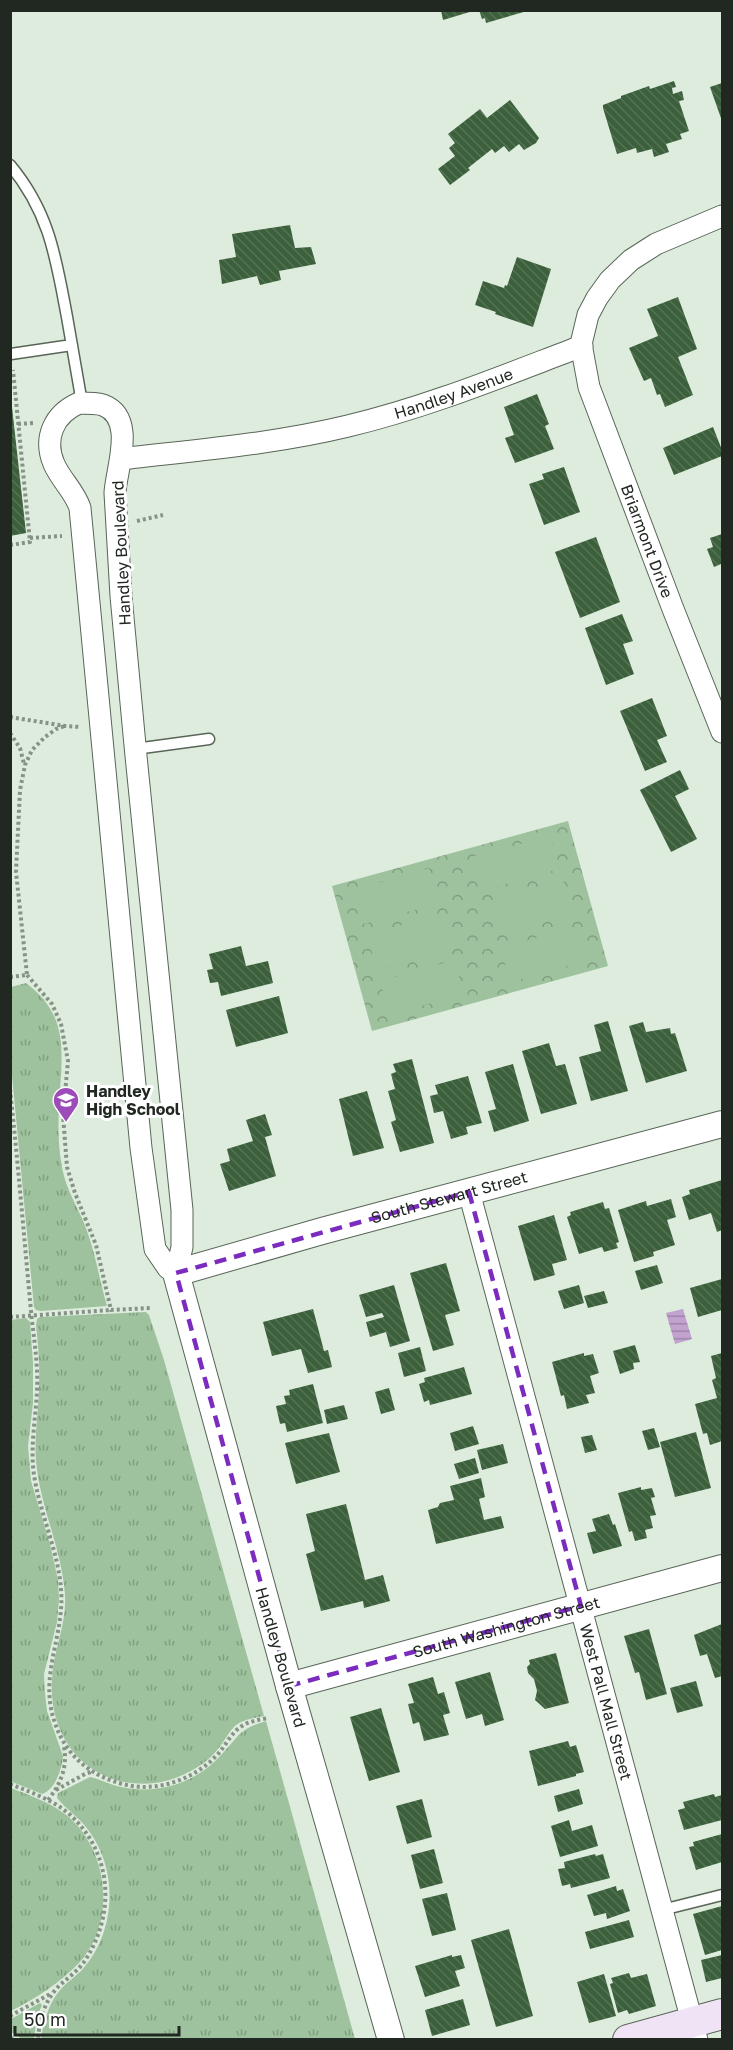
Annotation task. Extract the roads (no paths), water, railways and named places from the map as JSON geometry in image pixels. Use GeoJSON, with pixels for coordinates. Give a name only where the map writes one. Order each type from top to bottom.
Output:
{"type":"FeatureCollection","features":[{"type":"Feature","properties":{"kind":"main road"},"geometry":{"type":"LineString","coordinates":[[628,2040],[695,2031],[723,2014]]}},
{"type":"Feature","properties":{"kind":"street"},"geometry":{"type":"LineString","coordinates":[[582,346],[588,315],[597,298],[610,280],[631,260],[656,244],[723,216]]}},
{"type":"Feature","properties":{"kind":"street","name":"Handley Avenue"},"geometry":{"type":"LineString","coordinates":[[121,459],[290,438],[347,426],[431,402],[582,346]]}},
{"type":"Feature","properties":{"kind":"street","name":"Briarmont Drive"},"geometry":{"type":"LineString","coordinates":[[582,346],[589,387],[673,609],[723,732]]}},
{"type":"Feature","properties":{"kind":"street","name":"Handley Boulevard"},"geometry":{"type":"LineString","coordinates":[[176,1273],[168,1268],[158,1254],[152,1231],[141,1148],[80,508],[54,463],[50,447],[52,430],[58,417],[67,408],[82,403],[104,405],[112,411],[119,421],[123,446],[115,493],[121,596],[182,1210],[182,1247],[176,1273],[289,1686],[391,2040]]}},
{"type":"Feature","properties":{"kind":"street"},"geometry":{"type":"LineString","coordinates":[[103,761],[136,752]]}},
{"type":"Feature","properties":{"kind":"street"},"geometry":{"type":"LineString","coordinates":[[128,1002],[160,998]]}},
{"type":"Feature","properties":{"kind":"street","name":"South Stewart Street"},"geometry":{"type":"LineString","coordinates":[[176,1273],[300,1236],[723,1124]]}},
{"type":"Feature","properties":{"kind":"street","name":"West Pall Mall Street"},"geometry":{"type":"LineString","coordinates":[[469,1192],[695,2031]]}},
{"type":"Feature","properties":{"kind":"street","name":"South Washington Street"},"geometry":{"type":"LineString","coordinates":[[289,1686],[723,1568]]}},
{"type":"Feature","properties":{"kind":"lane"},"geometry":{"type":"LineString","coordinates":[[10,165],[44,217],[55,253],[82,403]]}},
{"type":"Feature","properties":{"kind":"lane"},"geometry":{"type":"LineString","coordinates":[[11,354],[72,345]]}},
{"type":"Feature","properties":{"kind":"lane"},"geometry":{"type":"LineString","coordinates":[[136,752],[209,739]]}},
{"type":"Feature","properties":{"kind":"lane"},"geometry":{"type":"LineString","coordinates":[[662,1910],[723,1895]]}},
{"type":"Feature","properties":{"kind":"place","name":"Handley High School"},"geometry":{"type":"Point","coordinates":[66,1123]}}]}
